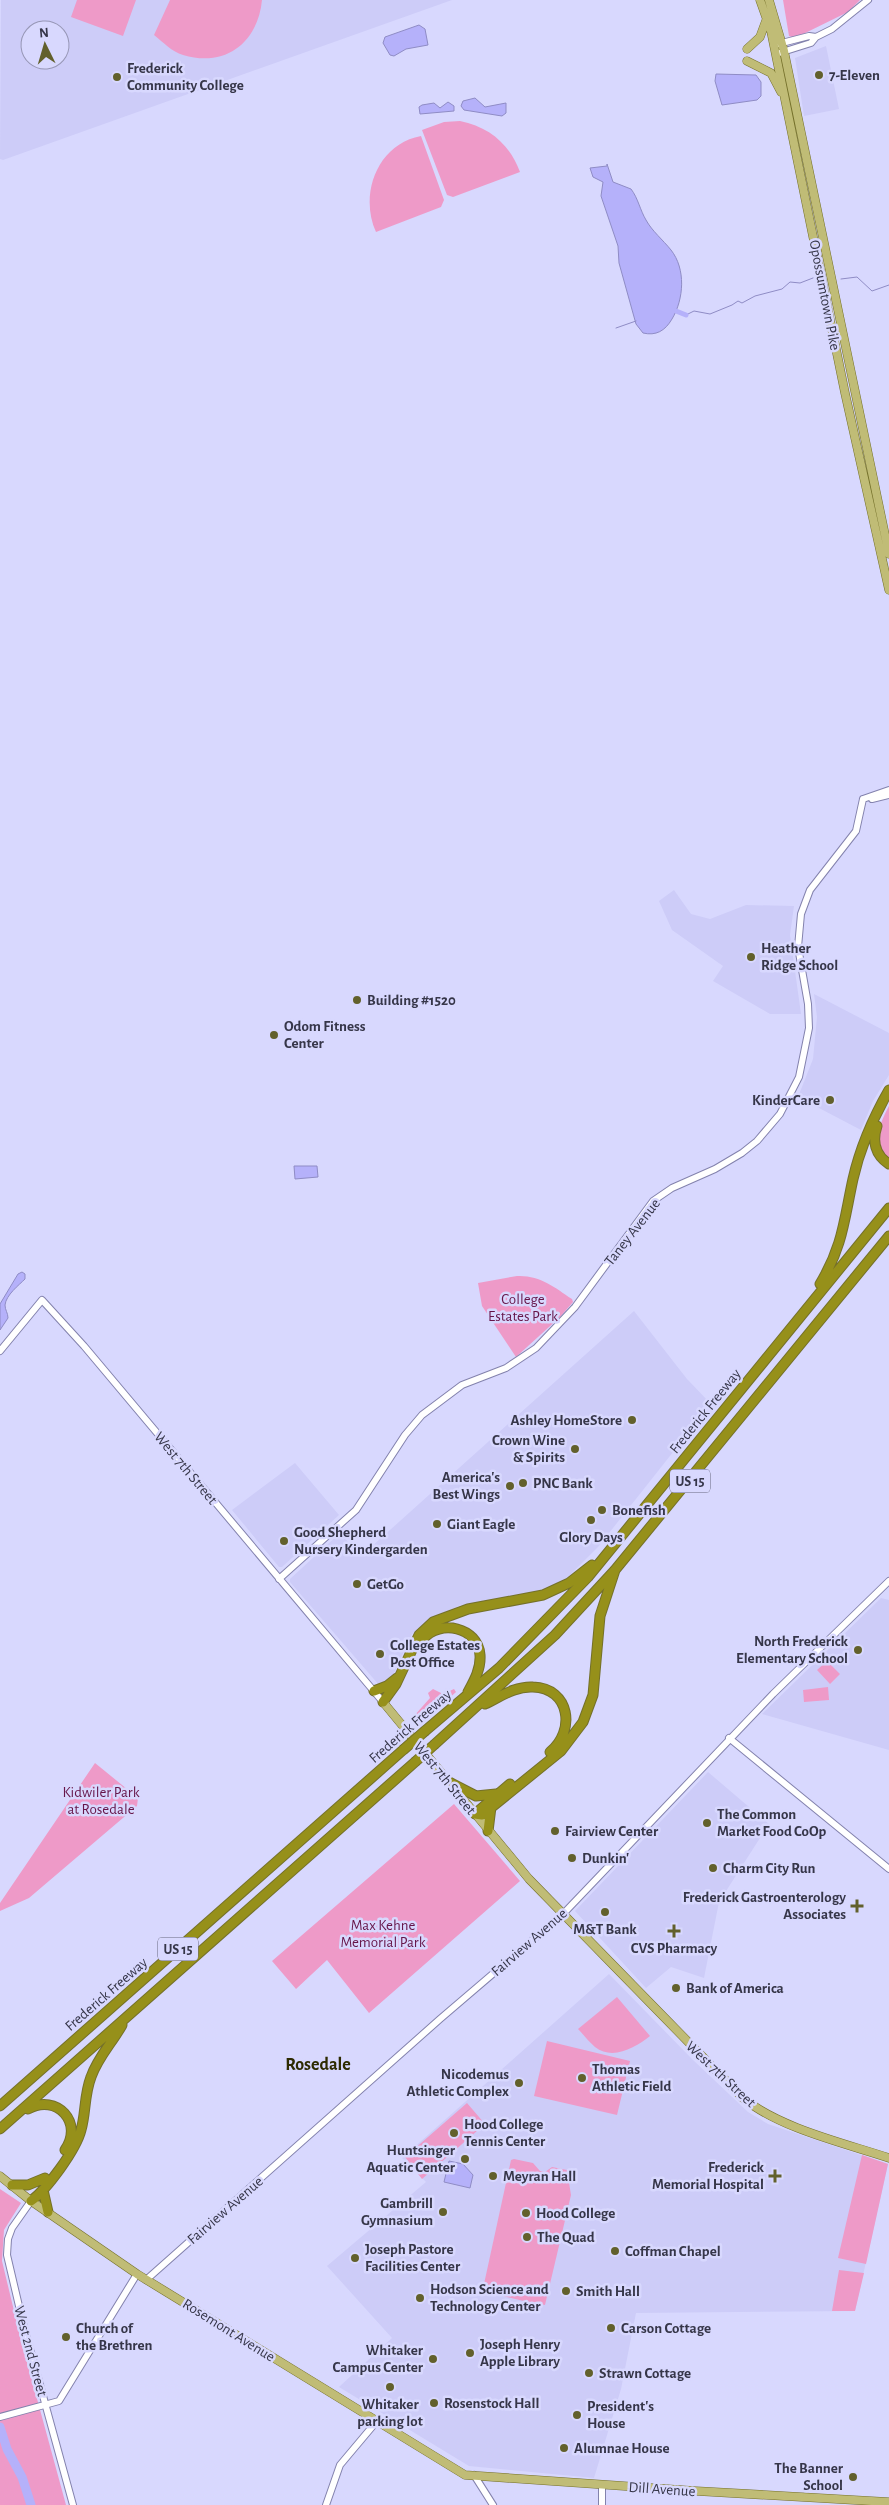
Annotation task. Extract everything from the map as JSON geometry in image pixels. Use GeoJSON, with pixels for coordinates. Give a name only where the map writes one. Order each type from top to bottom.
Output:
{"type":"FeatureCollection","features":[{"type":"Feature","properties":{"kind":"highway"},"geometry":{"type":"LineString","coordinates":[[805,1308],[836,1253],[843,1232],[853,1179],[862,1148],[889,1090]]}},
{"type":"Feature","properties":{"kind":"highway"},"geometry":{"type":"LineString","coordinates":[[889,1102],[874,1136],[877,1152],[889,1164]]}},
{"type":"Feature","properties":{"kind":"highway","name":"Frederick Freeway"},"geometry":{"type":"LineString","coordinates":[[0,2106],[464,1698],[546,1622],[621,1536],[805,1308],[889,1208]]}},
{"type":"Feature","properties":{"kind":"highway","name":"Frederick Freeway"},"geometry":{"type":"LineString","coordinates":[[0,2129],[474,1710],[555,1635],[616,1570],[889,1236]]}},
{"type":"Feature","properties":{"kind":"highway"},"geometry":{"type":"LineString","coordinates":[[383,1702],[396,1684],[419,1635],[434,1622],[468,1609],[533,1598],[553,1592],[580,1575],[621,1536]]}},
{"type":"Feature","properties":{"kind":"highway"},"geometry":{"type":"LineString","coordinates":[[475,1814],[482,1815],[561,1751],[584,1722],[593,1695],[600,1616],[616,1570]]}},
{"type":"Feature","properties":{"kind":"highway"},"geometry":{"type":"LineString","coordinates":[[383,1702],[390,1701],[399,1691],[424,1639],[432,1631],[446,1628],[454,1628],[466,1633],[480,1650],[479,1670],[464,1698]]}},
{"type":"Feature","properties":{"kind":"highway"},"geometry":{"type":"LineString","coordinates":[[374,1691],[387,1686],[399,1676]]}},
{"type":"Feature","properties":{"kind":"highway"},"geometry":{"type":"LineString","coordinates":[[474,1710],[508,1693],[534,1687],[551,1692],[560,1702],[566,1713],[564,1734],[557,1746],[475,1814]]}},
{"type":"Feature","properties":{"kind":"highway"},"geometry":{"type":"LineString","coordinates":[[449,1782],[476,1796],[497,1794]]}},
{"type":"Feature","properties":{"kind":"highway"},"geometry":{"type":"LineString","coordinates":[[488,1831],[491,1808]]}},
{"type":"Feature","properties":{"kind":"highway"},"geometry":{"type":"LineString","coordinates":[[30,2201],[43,2190],[78,2139],[90,2078],[100,2058],[127,2016]]}},
{"type":"Feature","properties":{"kind":"highway"},"geometry":{"type":"LineString","coordinates":[[13,2118],[36,2105],[48,2104],[59,2108],[70,2121],[72,2132],[69,2145],[30,2201]]}},
{"type":"Feature","properties":{"kind":"highway"},"geometry":{"type":"LineString","coordinates":[[12,2185],[28,2185],[45,2178]]}},
{"type":"Feature","properties":{"kind":"highway"},"geometry":{"type":"LineString","coordinates":[[43,2190],[48,2212]]}},
{"type":"Feature","properties":{"kind":"main road","name":"Opossumtown Pike"},"geometry":{"type":"LineString","coordinates":[[760,0],[778,44],[784,51],[889,554]]}},
{"type":"Feature","properties":{"kind":"main road","name":"Opossumtown Pike"},"geometry":{"type":"LineString","coordinates":[[769,0],[778,44],[776,54],[786,104],[842,376],[889,590]]}},
{"type":"Feature","properties":{"kind":"main road"},"geometry":{"type":"LineString","coordinates":[[747,49],[760,37],[767,18]]}},
{"type":"Feature","properties":{"kind":"main road"},"geometry":{"type":"LineString","coordinates":[[747,61],[771,73],[786,104]]}},
{"type":"Feature","properties":{"kind":"main road","name":"West 7th Street"},"geometry":{"type":"LineString","coordinates":[[383,1702],[529,1879],[564,1913],[697,2053],[749,2103],[792,2125],[889,2158]]}},
{"type":"Feature","properties":{"kind":"main road","name":"Rosemont Avenue"},"geometry":{"type":"LineString","coordinates":[[0,2176],[30,2201],[146,2280],[465,2474]]}},
{"type":"Feature","properties":{"kind":"main road","name":"Dill Avenue"},"geometry":{"type":"LineString","coordinates":[[465,2474],[602,2485],[889,2502]]}},
{"type":"Feature","properties":{"kind":"street"},"geometry":{"type":"LineString","coordinates":[[776,54],[811,44],[816,38],[832,29],[868,0]]}},
{"type":"Feature","properties":{"kind":"street"},"geometry":{"type":"LineString","coordinates":[[778,44],[809,36],[816,38]]}},
{"type":"Feature","properties":{"kind":"street"},"geometry":{"type":"LineString","coordinates":[[863,799],[889,790]]}},
{"type":"Feature","properties":{"kind":"street"},"geometry":{"type":"LineString","coordinates":[[863,799],[889,795]]}},
{"type":"Feature","properties":{"kind":"street","name":"Taney Avenue"},"geometry":{"type":"LineString","coordinates":[[279,1579],[356,1510],[405,1435],[422,1415],[462,1386],[506,1368],[536,1348],[575,1307],[653,1201],[672,1188],[715,1169],[742,1153],[757,1141],[780,1114],[799,1077],[809,1028],[808,1004],[798,946],[801,914],[805,901],[818,878],[853,838],[860,824],[863,799]]}},
{"type":"Feature","properties":{"kind":"street","name":"West 7th Street"},"geometry":{"type":"LineString","coordinates":[[0,1351],[42,1300],[84,1346],[383,1702]]}},
{"type":"Feature","properties":{"kind":"street","name":"Fairview Avenue"},"geometry":{"type":"LineString","coordinates":[[146,2280],[448,2012],[564,1913],[729,1738],[889,1580]]}},
{"type":"Feature","properties":{"kind":"street"},"geometry":{"type":"LineString","coordinates":[[729,1738],[889,1869]]}},
{"type":"Feature","properties":{"kind":"street","name":"West 2nd Street"},"geometry":{"type":"LineString","coordinates":[[30,2201],[10,2234],[7,2255],[45,2405],[73,2505]]}},
{"type":"Feature","properties":{"kind":"street"},"geometry":{"type":"LineString","coordinates":[[2,2417],[59,2401],[137,2274]]}},
{"type":"Feature","properties":{"kind":"street"},"geometry":{"type":"LineString","coordinates":[[326,2505],[340,2465],[377,2421]]}},
{"type":"Feature","properties":{"kind":"street"},"geometry":{"type":"LineString","coordinates":[[474,2475],[493,2505]]}},
{"type":"Feature","properties":{"kind":"street"},"geometry":{"type":"LineString","coordinates":[[602,2485],[602,2505]]}},
{"type":"Feature","properties":{"kind":"shaded area","name":"Frederick Community College"},"geometry":{"type":"Polygon","coordinates":[[[1,0],[452,0],[3,160],[0,159],[1,0]]]}},
{"type":"Feature","properties":{"kind":"shaded area"},"geometry":{"type":"Polygon","coordinates":[[[419,25],[425,29],[428,45],[406,49],[394,56],[390,55],[383,43],[385,37],[419,25]]]}},
{"type":"Feature","properties":{"kind":"shaded area"},"geometry":{"type":"Polygon","coordinates":[[[826,46],[839,109],[804,116],[795,58],[826,46]]]}},
{"type":"Feature","properties":{"kind":"shaded area"},"geometry":{"type":"Polygon","coordinates":[[[716,74],[756,75],[761,82],[761,96],[757,100],[722,105],[715,81],[716,74]]]}},
{"type":"Feature","properties":{"kind":"shaded area"},"geometry":{"type":"Polygon","coordinates":[[[475,98],[485,107],[506,103],[506,113],[502,116],[464,110],[461,106],[463,101],[475,98]]]}},
{"type":"Feature","properties":{"kind":"shaded area"},"geometry":{"type":"Polygon","coordinates":[[[448,102],[454,106],[454,111],[420,114],[419,107],[422,105],[434,103],[440,108],[448,102]]]}},
{"type":"Feature","properties":{"kind":"shaded area"},"geometry":{"type":"Polygon","coordinates":[[[607,164],[613,182],[631,189],[648,224],[671,250],[679,266],[682,284],[679,302],[669,323],[660,332],[652,334],[643,333],[636,324],[619,263],[618,246],[601,196],[603,182],[593,177],[590,168],[607,166],[607,164]]]}},
{"type":"Feature","properties":{"kind":"shaded area","name":"Heather Ridge School"},"geometry":{"type":"Polygon","coordinates":[[[674,890],[691,914],[710,919],[746,905],[794,906],[790,935],[801,1014],[770,1014],[713,981],[723,966],[672,930],[659,901],[674,890]]]}},
{"type":"Feature","properties":{"kind":"shaded area"},"geometry":{"type":"Polygon","coordinates":[[[814,994],[889,1033],[889,1075],[873,1101],[861,1130],[798,1097],[813,1059],[817,1017],[814,994]]]}},
{"type":"Feature","properties":{"kind":"shaded area"},"geometry":{"type":"Polygon","coordinates":[[[294,1166],[317,1166],[318,1177],[295,1179],[294,1166]]]}},
{"type":"Feature","properties":{"kind":"shaded area"},"geometry":{"type":"Polygon","coordinates":[[[22,1272],[25,1274],[25,1279],[13,1290],[6,1301],[8,1318],[0,1330],[0,1304],[18,1274],[22,1272]]]}},
{"type":"Feature","properties":{"kind":"shaded area"},"geometry":{"type":"Polygon","coordinates":[[[634,1311],[687,1379],[711,1404],[598,1547],[564,1581],[528,1596],[461,1605],[433,1617],[412,1634],[391,1680],[379,1685],[290,1582],[290,1579],[340,1533],[361,1556],[634,1311]]]}},
{"type":"Feature","properties":{"kind":"shaded area","name":"Good Shepherd Nursery Kindergarden"},"geometry":{"type":"Polygon","coordinates":[[[295,1463],[339,1515],[282,1567],[279,1567],[232,1510],[295,1463]]]}},
{"type":"Feature","properties":{"kind":"shaded area","name":"North Frederick Elementary School"},"geometry":{"type":"Polygon","coordinates":[[[881,1598],[889,1600],[889,1750],[762,1714],[881,1598]]]}},
{"type":"Feature","properties":{"kind":"shaded area"},"geometry":{"type":"Polygon","coordinates":[[[708,1772],[769,1824],[719,1902],[704,1978],[671,1967],[646,1988],[575,1911],[708,1772]]]}},
{"type":"Feature","properties":{"kind":"shaded area","name":"Hood College"},"geometry":{"type":"Polygon","coordinates":[[[609,1974],[692,2059],[748,2112],[768,2124],[888,2164],[855,2311],[636,2313],[621,2389],[594,2478],[469,2466],[339,2387],[392,2338],[327,2266],[426,2182],[402,2158],[609,1974]]]}},
{"type":"Feature","properties":{"kind":"shaded area"},"geometry":{"type":"Polygon","coordinates":[[[449,2161],[463,2164],[473,2175],[470,2188],[444,2182],[449,2161]]]}},
{"type":"Feature","properties":{"kind":"green space"},"geometry":{"type":"Polygon","coordinates":[[[77,0],[136,0],[123,36],[71,17],[77,0]]]}},
{"type":"Feature","properties":{"kind":"green space"},"geometry":{"type":"Polygon","coordinates":[[[170,0],[262,0],[254,28],[247,39],[237,48],[226,54],[213,58],[199,58],[175,52],[154,35],[170,0]]]}},
{"type":"Feature","properties":{"kind":"green space"},"geometry":{"type":"Polygon","coordinates":[[[783,0],[860,0],[848,12],[795,38],[789,36],[783,0]]]}},
{"type":"Feature","properties":{"kind":"green space"},"geometry":{"type":"Polygon","coordinates":[[[460,121],[481,128],[498,139],[511,153],[520,172],[453,197],[447,195],[422,130],[444,122],[460,121]]]}},
{"type":"Feature","properties":{"kind":"green space"},"geometry":{"type":"Polygon","coordinates":[[[421,136],[444,200],[441,207],[376,232],[371,218],[370,203],[371,187],[376,173],[383,160],[393,149],[406,141],[421,136]]]}},
{"type":"Feature","properties":{"kind":"green space"},"geometry":{"type":"Polygon","coordinates":[[[889,1106],[889,1162],[880,1149],[878,1135],[879,1128],[889,1106]]]}},
{"type":"Feature","properties":{"kind":"green space","name":"College Estates Park"},"geometry":{"type":"Polygon","coordinates":[[[517,1276],[533,1277],[540,1280],[559,1290],[572,1299],[573,1302],[560,1317],[516,1357],[482,1306],[478,1283],[517,1276]]]}},
{"type":"Feature","properties":{"kind":"green space"},"geometry":{"type":"Polygon","coordinates":[[[827,1661],[840,1674],[830,1684],[817,1670],[827,1661]]]}},
{"type":"Feature","properties":{"kind":"green space"},"geometry":{"type":"Polygon","coordinates":[[[828,1687],[829,1700],[804,1702],[803,1690],[828,1687]]]}},
{"type":"Feature","properties":{"kind":"green space"},"geometry":{"type":"Polygon","coordinates":[[[433,1689],[443,1694],[454,1689],[456,1692],[423,1722],[416,1725],[414,1716],[430,1698],[428,1693],[433,1689]]]}},
{"type":"Feature","properties":{"kind":"green space","name":"Kidwiler Park at Rosedale"},"geometry":{"type":"Polygon","coordinates":[[[95,1763],[138,1798],[137,1806],[29,1898],[0,1911],[0,1903],[95,1763]]]}},
{"type":"Feature","properties":{"kind":"green space","name":"Max Kehne Memorial Park"},"geometry":{"type":"Polygon","coordinates":[[[454,1804],[520,1881],[369,2013],[327,1960],[296,1989],[272,1961],[454,1804]]]}},
{"type":"Feature","properties":{"kind":"green space"},"geometry":{"type":"Polygon","coordinates":[[[617,1997],[650,2036],[624,2051],[609,2053],[595,2047],[578,2029],[617,1997]]]}},
{"type":"Feature","properties":{"kind":"green space","name":"Thomas Athletic Field"},"geometry":{"type":"Polygon","coordinates":[[[547,2041],[630,2061],[617,2115],[534,2096],[547,2041]]]}},
{"type":"Feature","properties":{"kind":"green space","name":"Hood College Tennis Center"},"geometry":{"type":"Polygon","coordinates":[[[467,2103],[485,2124],[422,2179],[405,2157],[467,2103]]]}},
{"type":"Feature","properties":{"kind":"green space"},"geometry":{"type":"Polygon","coordinates":[[[862,2155],[888,2164],[866,2264],[838,2258],[862,2155]]]}},
{"type":"Feature","properties":{"kind":"green space","name":"The Quad"},"geometry":{"type":"Polygon","coordinates":[[[511,2160],[533,2163],[540,2171],[545,2172],[552,2167],[567,2170],[571,2195],[545,2305],[502,2296],[488,2289],[484,2284],[511,2160]]]}},
{"type":"Feature","properties":{"kind":"green space"},"geometry":{"type":"Polygon","coordinates":[[[0,2189],[21,2203],[4,2230],[2,2261],[21,2340],[66,2505],[0,2505],[0,2189]]]}},
{"type":"Feature","properties":{"kind":"green space"},"geometry":{"type":"Polygon","coordinates":[[[839,2270],[864,2273],[855,2311],[832,2311],[839,2270]]]}},
{"type":"Feature","properties":{"kind":"waterway"},"geometry":{"type":"LineString","coordinates":[[841,279],[857,277],[872,291],[889,285]]}},
{"type":"Feature","properties":{"kind":"waterway"},"geometry":{"type":"LineString","coordinates":[[686,315],[694,311],[710,314],[738,301],[742,303],[755,296],[782,289],[790,282],[800,283],[813,278]]}},
{"type":"Feature","properties":{"kind":"waterway"},"geometry":{"type":"LineString","coordinates":[[676,311],[686,315]]}},
{"type":"Feature","properties":{"kind":"waterway"},"geometry":{"type":"LineString","coordinates":[[616,328],[636,321]]}},
{"type":"Feature","properties":{"kind":"waterway"},"geometry":{"type":"LineString","coordinates":[[0,2427],[7,2449],[22,2477],[31,2505]]}},
{"type":"Feature","properties":{"kind":"place","name":"7-Eleven"},"geometry":{"type":"Point","coordinates":[819,75]}},
{"type":"Feature","properties":{"kind":"place","name":"Frederick Community College"},"geometry":{"type":"Point","coordinates":[117,77]}},
{"type":"Feature","properties":{"kind":"place","name":"Heather Ridge School"},"geometry":{"type":"Point","coordinates":[751,957]}},
{"type":"Feature","properties":{"kind":"place","name":"Building #1520"},"geometry":{"type":"Point","coordinates":[357,1000]}},
{"type":"Feature","properties":{"kind":"place","name":"Odom Fitness Center"},"geometry":{"type":"Point","coordinates":[274,1035]}},
{"type":"Feature","properties":{"kind":"place","name":"KinderCare"},"geometry":{"type":"Point","coordinates":[830,1100]}},
{"type":"Feature","properties":{"kind":"place","name":"Ashley HomeStore"},"geometry":{"type":"Point","coordinates":[632,1420]}},
{"type":"Feature","properties":{"kind":"place","name":"Crown Wine & Spirits"},"geometry":{"type":"Point","coordinates":[575,1449]}},
{"type":"Feature","properties":{"kind":"place","name":"PNC Bank"},"geometry":{"type":"Point","coordinates":[523,1483]}},
{"type":"Feature","properties":{"kind":"place","name":"America's Best Wings"},"geometry":{"type":"Point","coordinates":[510,1486]}},
{"type":"Feature","properties":{"kind":"place","name":"Bonefish"},"geometry":{"type":"Point","coordinates":[602,1510]}},
{"type":"Feature","properties":{"kind":"place","name":"Glory Days"},"geometry":{"type":"Point","coordinates":[591,1520]}},
{"type":"Feature","properties":{"kind":"place","name":"Giant Eagle"},"geometry":{"type":"Point","coordinates":[437,1524]}},
{"type":"Feature","properties":{"kind":"place","name":"Good Shepherd Nursery Kindergarden"},"geometry":{"type":"Point","coordinates":[284,1541]}},
{"type":"Feature","properties":{"kind":"place","name":"GetGo"},"geometry":{"type":"Point","coordinates":[357,1584]}},
{"type":"Feature","properties":{"kind":"place","name":"North Frederick Elementary School"},"geometry":{"type":"Point","coordinates":[858,1650]}},
{"type":"Feature","properties":{"kind":"place","name":"College Estates Post Office"},"geometry":{"type":"Point","coordinates":[380,1654]}},
{"type":"Feature","properties":{"kind":"place","name":"The Common Market Food CoOp"},"geometry":{"type":"Point","coordinates":[707,1823]}},
{"type":"Feature","properties":{"kind":"place","name":"Fairview Center"},"geometry":{"type":"Point","coordinates":[555,1831]}},
{"type":"Feature","properties":{"kind":"place","name":"Dunkin'"},"geometry":{"type":"Point","coordinates":[572,1858]}},
{"type":"Feature","properties":{"kind":"place","name":"Charm City Run"},"geometry":{"type":"Point","coordinates":[713,1868]}},
{"type":"Feature","properties":{"kind":"place","name":"Frederick Gastroenterology Associates"},"geometry":{"type":"Point","coordinates":[857,1906]}},
{"type":"Feature","properties":{"kind":"place","name":"M&T Bank"},"geometry":{"type":"Point","coordinates":[605,1912]}},
{"type":"Feature","properties":{"kind":"place","name":"CVS Pharmacy"},"geometry":{"type":"Point","coordinates":[674,1931]}},
{"type":"Feature","properties":{"kind":"place","name":"Bank of America"},"geometry":{"type":"Point","coordinates":[676,1988]}},
{"type":"Feature","properties":{"kind":"place","name":"Thomas Athletic Field"},"geometry":{"type":"Point","coordinates":[582,2078]}},
{"type":"Feature","properties":{"kind":"place","name":"Nicodemus Athletic Complex"},"geometry":{"type":"Point","coordinates":[519,2083]}},
{"type":"Feature","properties":{"kind":"place","name":"Hood College Tennis Center"},"geometry":{"type":"Point","coordinates":[454,2133]}},
{"type":"Feature","properties":{"kind":"place","name":"Huntsinger Aquatic Center"},"geometry":{"type":"Point","coordinates":[465,2159]}},
{"type":"Feature","properties":{"kind":"place","name":"Meyran Hall"},"geometry":{"type":"Point","coordinates":[493,2176]}},
{"type":"Feature","properties":{"kind":"place","name":"Frederick Memorial Hospital"},"geometry":{"type":"Point","coordinates":[775,2176]}},
{"type":"Feature","properties":{"kind":"place","name":"Gambrill Gymnasium"},"geometry":{"type":"Point","coordinates":[443,2212]}},
{"type":"Feature","properties":{"kind":"place","name":"Hood College"},"geometry":{"type":"Point","coordinates":[526,2213]}},
{"type":"Feature","properties":{"kind":"place","name":"The Quad"},"geometry":{"type":"Point","coordinates":[527,2237]}},
{"type":"Feature","properties":{"kind":"place","name":"Coffman Chapel"},"geometry":{"type":"Point","coordinates":[615,2251]}},
{"type":"Feature","properties":{"kind":"place","name":"Joseph Pastore Facilities Center"},"geometry":{"type":"Point","coordinates":[355,2258]}},
{"type":"Feature","properties":{"kind":"place","name":"Smith Hall"},"geometry":{"type":"Point","coordinates":[566,2291]}},
{"type":"Feature","properties":{"kind":"place","name":"Hodson Science and Technology Center"},"geometry":{"type":"Point","coordinates":[420,2298]}},
{"type":"Feature","properties":{"kind":"place","name":"Carson Cottage"},"geometry":{"type":"Point","coordinates":[611,2328]}},
{"type":"Feature","properties":{"kind":"place","name":"Church of the Brethren"},"geometry":{"type":"Point","coordinates":[66,2337]}},
{"type":"Feature","properties":{"kind":"place","name":"Joseph Henry Apple Library"},"geometry":{"type":"Point","coordinates":[470,2353]}},
{"type":"Feature","properties":{"kind":"place","name":"Whitaker Campus Center"},"geometry":{"type":"Point","coordinates":[433,2359]}},
{"type":"Feature","properties":{"kind":"place","name":"Strawn Cottage"},"geometry":{"type":"Point","coordinates":[589,2373]}},
{"type":"Feature","properties":{"kind":"place","name":"Whitaker parking lot"},"geometry":{"type":"Point","coordinates":[390,2387]}},
{"type":"Feature","properties":{"kind":"place","name":"Rosenstock Hall"},"geometry":{"type":"Point","coordinates":[434,2403]}},
{"type":"Feature","properties":{"kind":"place","name":"President's House"},"geometry":{"type":"Point","coordinates":[577,2415]}},
{"type":"Feature","properties":{"kind":"place","name":"Alumnae House"},"geometry":{"type":"Point","coordinates":[564,2448]}},
{"type":"Feature","properties":{"kind":"place","name":"The Banner School"},"geometry":{"type":"Point","coordinates":[853,2477]}},
{"type":"Feature","properties":{"kind":"district","name":"Rosedale"},"geometry":{"type":"Point","coordinates":[318,2064]}}]}
